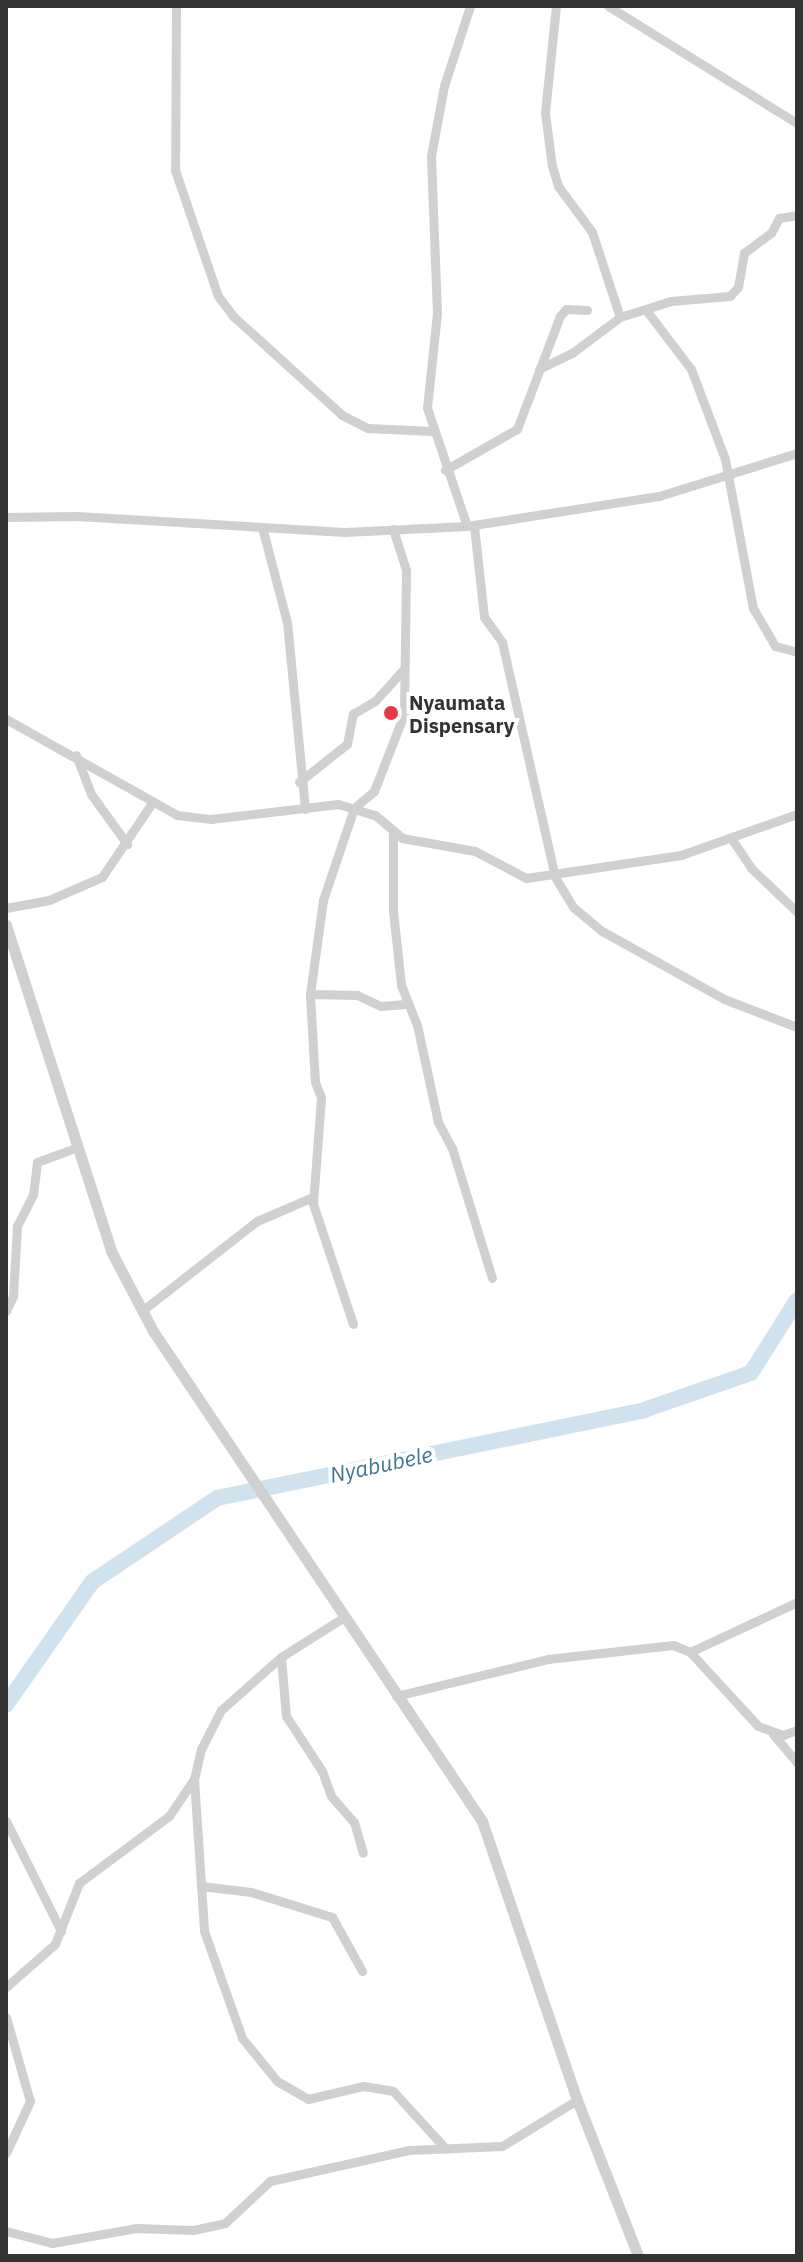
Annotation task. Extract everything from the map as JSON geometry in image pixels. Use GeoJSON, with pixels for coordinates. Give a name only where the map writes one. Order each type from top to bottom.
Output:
{"type":"FeatureCollection","features":[{"type":"Feature","properties":{"kind":"street"},"geometry":{"type":"LineString","coordinates":[[176,6],[175,170],[218,296],[234,317],[342,415],[368,428],[431,431]]}},
{"type":"Feature","properties":{"kind":"street"},"geometry":{"type":"LineString","coordinates":[[470,6],[444,86],[430,163],[437,313],[427,408],[431,431],[445,470],[470,526],[482,610],[502,642],[555,877],[573,907],[594,927],[751,1013],[797,1027]]}},
{"type":"Feature","properties":{"kind":"street"},"geometry":{"type":"LineString","coordinates":[[556,6],[545,113],[552,166],[558,186],[592,232],[620,317]]}},
{"type":"Feature","properties":{"kind":"street"},"geometry":{"type":"LineString","coordinates":[[608,6],[797,123]]}},
{"type":"Feature","properties":{"kind":"street"},"geometry":{"type":"LineString","coordinates":[[539,369],[572,353],[620,317],[698,296],[730,296],[738,287],[744,253],[771,233],[779,218],[797,215]]}},
{"type":"Feature","properties":{"kind":"street"},"geometry":{"type":"LineString","coordinates":[[445,470],[517,429],[560,316],[566,309],[587,310]]}},
{"type":"Feature","properties":{"kind":"street"},"geometry":{"type":"LineString","coordinates":[[646,310],[691,369],[730,474],[749,599],[775,646],[797,652]]}},
{"type":"Feature","properties":{"kind":"street"},"geometry":{"type":"LineString","coordinates":[[6,517],[77,516],[262,527],[393,529],[470,526],[659,496],[797,453]]}},
{"type":"Feature","properties":{"kind":"street"},"geometry":{"type":"LineString","coordinates":[[262,527],[287,622],[299,782],[305,809]]}},
{"type":"Feature","properties":{"kind":"street"},"geometry":{"type":"LineString","coordinates":[[353,1324],[318,1230],[313,1197],[321,1097],[315,1082],[310,994],[323,900],[354,808],[374,791],[401,727],[406,570],[393,529]]}},
{"type":"Feature","properties":{"kind":"street"},"geometry":{"type":"LineString","coordinates":[[299,782],[347,744],[353,714],[375,701],[403,669]]}},
{"type":"Feature","properties":{"kind":"street"},"geometry":{"type":"LineString","coordinates":[[6,719],[76,755],[152,803],[194,819],[354,808],[375,815],[393,833],[475,851],[526,878],[555,877],[643,863],[731,838],[797,814]]}},
{"type":"Feature","properties":{"kind":"street"},"geometry":{"type":"LineString","coordinates":[[76,755],[91,794],[127,844]]}},
{"type":"Feature","properties":{"kind":"street"},"geometry":{"type":"LineString","coordinates":[[6,908],[49,900],[94,882],[127,844],[152,803]]}},
{"type":"Feature","properties":{"kind":"street"},"geometry":{"type":"LineString","coordinates":[[393,833],[395,938],[405,1004],[417,1025],[438,1122],[452,1148],[492,1278]]}},
{"type":"Feature","properties":{"kind":"street"},"geometry":{"type":"LineString","coordinates":[[731,838],[751,868],[797,912]]}},
{"type":"Feature","properties":{"kind":"street"},"geometry":{"type":"LineString","coordinates":[[6,925],[111,1251],[143,1310],[341,1619],[482,1821],[577,2100],[638,2256]]}},
{"type":"Feature","properties":{"kind":"street"},"geometry":{"type":"LineString","coordinates":[[310,994],[357,995],[381,1006],[405,1004]]}},
{"type":"Feature","properties":{"kind":"street"},"geometry":{"type":"LineString","coordinates":[[6,1311],[13,1296],[17,1226],[33,1195],[37,1162],[78,1147]]}},
{"type":"Feature","properties":{"kind":"street"},"geometry":{"type":"LineString","coordinates":[[143,1310],[257,1221],[313,1197]]}},
{"type":"Feature","properties":{"kind":"street"},"geometry":{"type":"LineString","coordinates":[[396,1696],[606,1649],[652,1644],[690,1652],[797,1602]]}},
{"type":"Feature","properties":{"kind":"street"},"geometry":{"type":"LineString","coordinates":[[341,1619],[281,1657],[221,1710],[201,1749],[194,1779],[204,1931],[236,2027],[277,2081],[308,2099],[363,2086],[393,2091],[445,2148]]}},
{"type":"Feature","properties":{"kind":"street"},"geometry":{"type":"LineString","coordinates":[[690,1652],[737,1709],[773,1734],[797,1763]]}},
{"type":"Feature","properties":{"kind":"street"},"geometry":{"type":"LineString","coordinates":[[281,1657],[286,1716],[322,1771],[331,1796],[354,1822],[363,1853]]}},
{"type":"Feature","properties":{"kind":"street"},"geometry":{"type":"LineString","coordinates":[[773,1734],[797,1730]]}},
{"type":"Feature","properties":{"kind":"street"},"geometry":{"type":"LineString","coordinates":[[6,1987],[55,1944],[67,1905],[79,1883],[169,1816],[194,1779]]}},
{"type":"Feature","properties":{"kind":"street"},"geometry":{"type":"LineString","coordinates":[[6,1821],[61,1931]]}},
{"type":"Feature","properties":{"kind":"street"},"geometry":{"type":"LineString","coordinates":[[201,1886],[251,1892],[332,1917],[362,1971]]}},
{"type":"Feature","properties":{"kind":"street"},"geometry":{"type":"LineString","coordinates":[[6,2017],[30,2101],[6,2153]]}},
{"type":"Feature","properties":{"kind":"street"},"geometry":{"type":"LineString","coordinates":[[6,2231],[52,2243],[136,2228],[193,2230],[225,2223],[270,2181],[409,2150],[502,2146],[577,2100]]}},
{"type":"Feature","properties":{"kind":"waterway","name":"Nyabubele"},"geometry":{"type":"LineString","coordinates":[[6,1705],[92,1582],[217,1498],[644,1410],[751,1373],[797,1300]]}},
{"type":"Feature","properties":{"kind":"place","name":"Nyaumata Dispensary"},"geometry":{"type":"Point","coordinates":[391,713]}}]}
